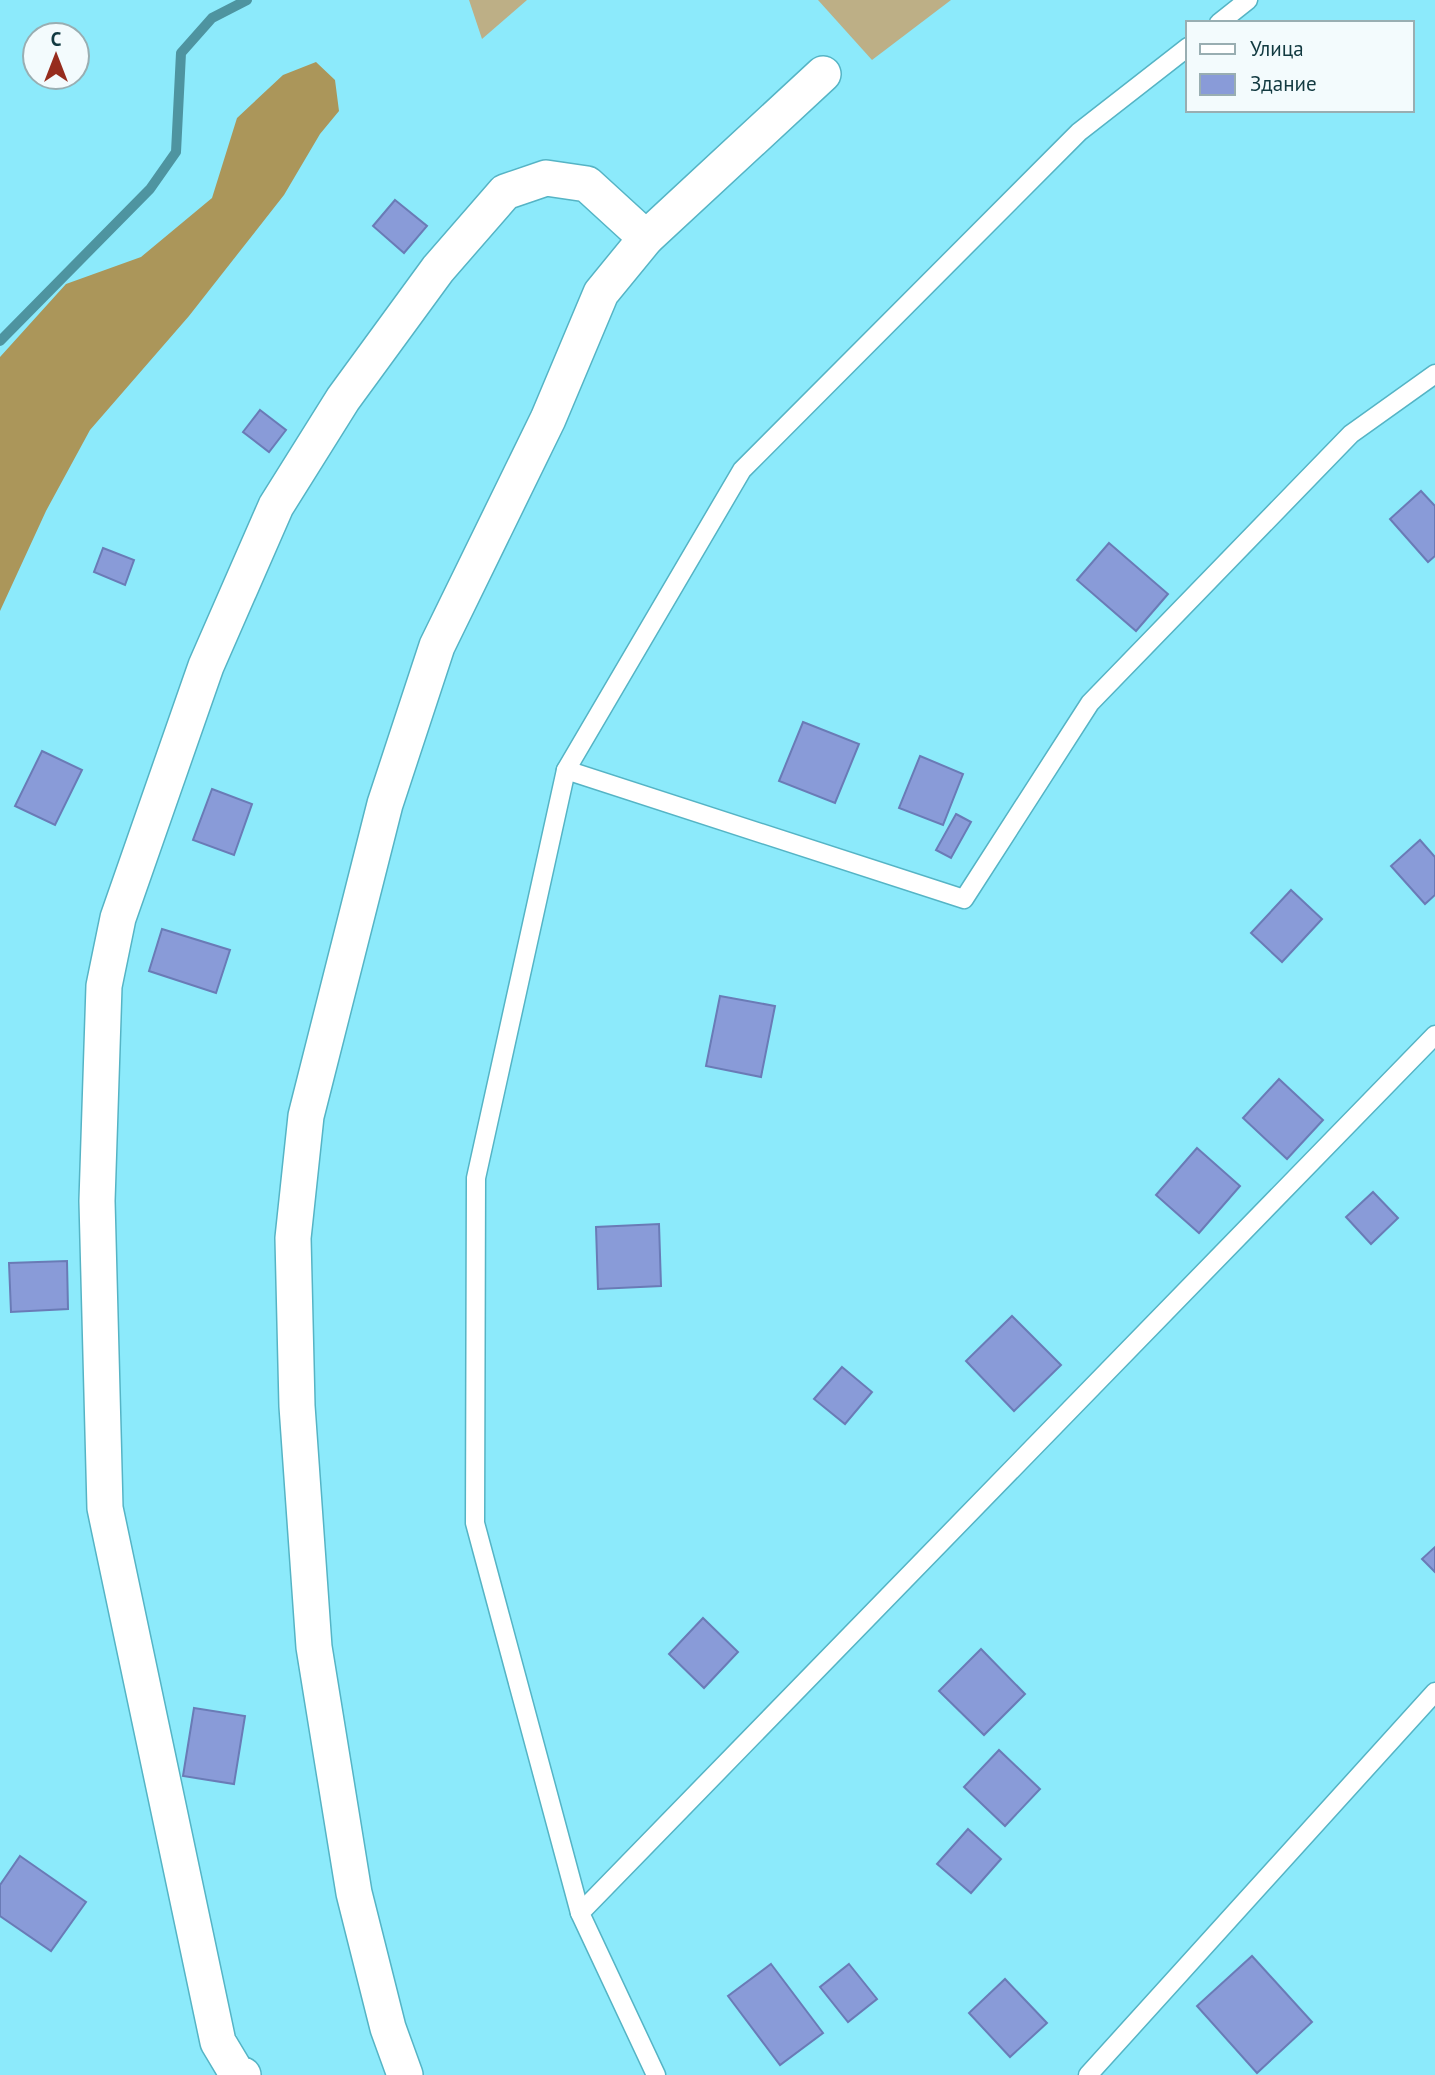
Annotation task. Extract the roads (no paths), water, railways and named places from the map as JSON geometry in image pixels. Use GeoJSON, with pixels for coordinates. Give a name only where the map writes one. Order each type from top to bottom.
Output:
{"type":"FeatureCollection","features":[{"type":"Feature","properties":{"kind":"street"},"geometry":{"type":"LineString","coordinates":[[405,2075],[388,2028],[354,1893],[314,1647],[297,1406],[293,1238],[306,1116],[385,804],[437,646],[548,419],[601,293],[646,238],[823,74]]}},
{"type":"Feature","properties":{"kind":"street"},"geometry":{"type":"LineString","coordinates":[[243,2075],[236,2072],[218,2042],[105,1508],[97,1201],[104,986],[117,918],[206,666],[276,506],[343,399],[438,269],[505,192],[547,178],[587,184],[646,238]]}},
{"type":"Feature","properties":{"kind":"lane"},"geometry":{"type":"LineString","coordinates":[[1222,21],[1248,0]]}},
{"type":"Feature","properties":{"kind":"lane"},"geometry":{"type":"LineString","coordinates":[[656,2075],[580,1913],[475,1523],[476,1178],[566,770],[742,470],[1079,132],[1186,49]]}},
{"type":"Feature","properties":{"kind":"lane"},"geometry":{"type":"LineString","coordinates":[[566,770],[964,899],[1090,703],[1351,434],[1435,374]]}},
{"type":"Feature","properties":{"kind":"lane"},"geometry":{"type":"LineString","coordinates":[[580,1913],[1435,1035]]}},
{"type":"Feature","properties":{"kind":"lane"},"geometry":{"type":"LineString","coordinates":[[1088,2075],[1435,1692]]}},
{"type":"Feature","properties":{"kind":"waterway"},"geometry":{"type":"LineString","coordinates":[[0,341],[150,189],[176,152],[181,53],[212,18],[247,0]]}}]}
